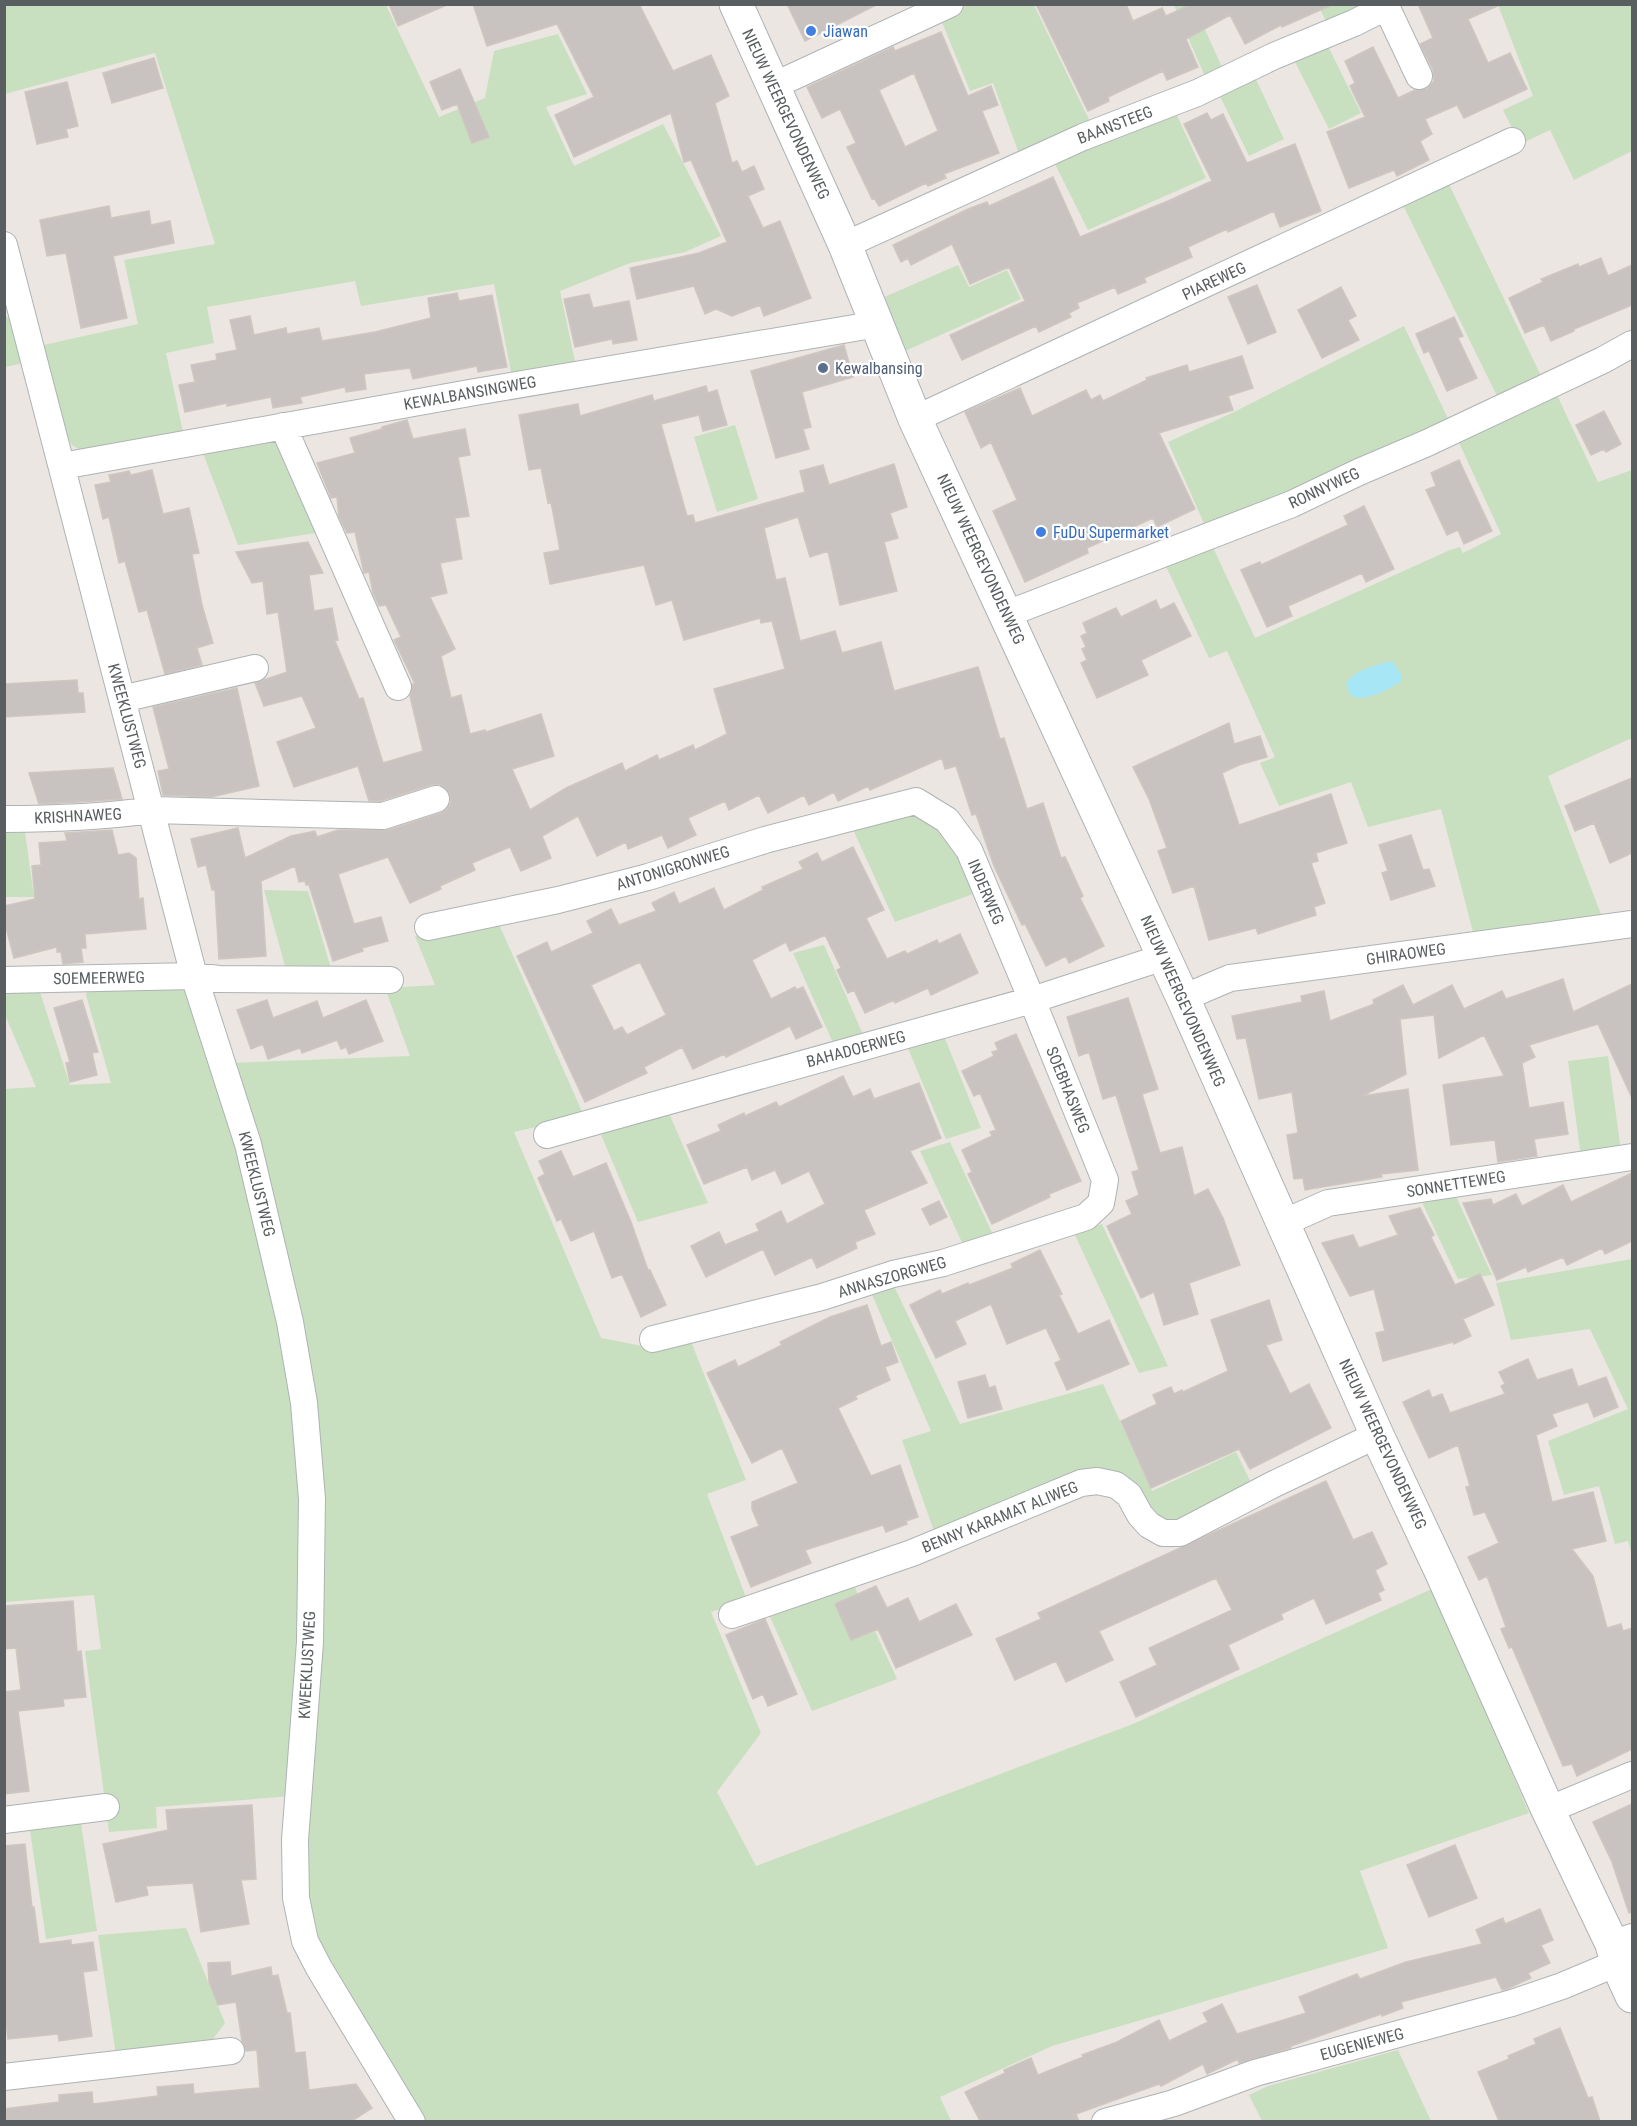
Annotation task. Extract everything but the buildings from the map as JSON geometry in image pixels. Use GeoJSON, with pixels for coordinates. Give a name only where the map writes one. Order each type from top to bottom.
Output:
{"type":"FeatureCollection","features":[{"type":"Feature","properties":{"kind":"street","name":"NIEUW WEERGEVONDENWEG"},"geometry":{"type":"LineString","coordinates":[[736,4],[845,245],[915,419],[1183,998],[1377,1435],[1441,1571],[1548,1810],[1620,1948],[1632,1996]]}},
{"type":"Feature","properties":{"kind":"street"},"geometry":{"type":"LineString","coordinates":[[773,86],[950,4]]}},
{"type":"Feature","properties":{"kind":"street"},"geometry":{"type":"LineString","coordinates":[[1385,6],[1419,76]]}},
{"type":"Feature","properties":{"kind":"street","name":"BAANSTEEG"},"geometry":{"type":"LineString","coordinates":[[845,245],[1083,137],[1197,93],[1274,56],[1354,23],[1385,6]]}},
{"type":"Feature","properties":{"kind":"street","name":"PIAREWEG"},"geometry":{"type":"LineString","coordinates":[[915,419],[1512,141]]}},
{"type":"Feature","properties":{"kind":"street","name":"KWEEKLUSTWEG"},"geometry":{"type":"LineString","coordinates":[[4,245],[13,308],[62,466],[194,976],[248,1144],[290,1322],[304,1403],[312,1499],[310,1642],[295,1840],[296,1898],[305,1941],[412,2121]]}},
{"type":"Feature","properties":{"kind":"street","name":"KEWALBANSINGWEG"},"geometry":{"type":"LineString","coordinates":[[62,466],[878,324]]}},
{"type":"Feature","properties":{"kind":"street","name":"RONNYWEG"},"geometry":{"type":"LineString","coordinates":[[1007,614],[1292,504],[1603,360],[1632,344]]}},
{"type":"Feature","properties":{"kind":"street"},"geometry":{"type":"LineString","coordinates":[[283,426],[398,687]]}},
{"type":"Feature","properties":{"kind":"street"},"geometry":{"type":"LineString","coordinates":[[122,699],[255,668]]}},
{"type":"Feature","properties":{"kind":"street","name":"KRISHNAWEG"},"geometry":{"type":"LineString","coordinates":[[4,819],[61,818],[152,810],[383,816],[436,799]]}},
{"type":"Feature","properties":{"kind":"street","name":"ANTONIGRONWEG"},"geometry":{"type":"LineString","coordinates":[[428,927],[569,897],[648,877],[765,840],[916,801]]}},
{"type":"Feature","properties":{"kind":"street","name":"INDERWEG"},"geometry":{"type":"LineString","coordinates":[[916,801],[947,820],[969,850],[1032,1000]]}},
{"type":"Feature","properties":{"kind":"street","name":"GHIRAOWEG"},"geometry":{"type":"LineString","coordinates":[[1183,998],[1230,978],[1632,924]]}},
{"type":"Feature","properties":{"kind":"street","name":"BAHADOERWEG"},"geometry":{"type":"LineString","coordinates":[[547,1135],[1032,1000],[1164,957]]}},
{"type":"Feature","properties":{"kind":"street","name":"SOEMEERWEG"},"geometry":{"type":"LineString","coordinates":[[4,980],[194,976],[219,979],[390,980]]}},
{"type":"Feature","properties":{"kind":"street","name":"SOEBHASWEG"},"geometry":{"type":"LineString","coordinates":[[1032,1000],[1104,1180]]}},
{"type":"Feature","properties":{"kind":"street","name":"SONNETTEWEG"},"geometry":{"type":"LineString","coordinates":[[1283,1222],[1328,1203],[1632,1157]]}},
{"type":"Feature","properties":{"kind":"street","name":"ANNASZORGWEG"},"geometry":{"type":"LineString","coordinates":[[653,1339],[822,1297],[893,1274],[943,1263],[1086,1218],[1101,1203],[1104,1180]]}},
{"type":"Feature","properties":{"kind":"street","name":"BENNY KARAMAT ALIWEG"},"geometry":{"type":"LineString","coordinates":[[732,1615],[912,1553],[1089,1482],[1097,1481],[1116,1485],[1130,1495],[1140,1515],[1149,1525],[1162,1533],[1180,1533],[1274,1484],[1377,1435]]}},
{"type":"Feature","properties":{"kind":"street"},"geometry":{"type":"LineString","coordinates":[[1548,1810],[1632,1775]]}},
{"type":"Feature","properties":{"kind":"street"},"geometry":{"type":"LineString","coordinates":[[4,1820],[106,1807]]}},
{"type":"Feature","properties":{"kind":"street","name":"EUGENIEWEG"},"geometry":{"type":"LineString","coordinates":[[1105,2121],[1174,2103],[1255,2073],[1512,2003],[1562,1986],[1620,1948]]}},
{"type":"Feature","properties":{"kind":"street"},"geometry":{"type":"LineString","coordinates":[[4,2077],[231,2052]]}},
{"type":"Feature","properties":{"kind":"green space"},"geometry":{"type":"Polygon","coordinates":[[[5,5],[386,5],[439,117],[485,98],[494,51],[558,34],[587,94],[546,107],[574,166],[663,124],[721,236],[685,252],[630,263],[560,291],[576,366],[512,377],[494,284],[361,306],[355,281],[207,307],[214,343],[166,353],[184,437],[84,452],[72,445],[65,434],[39,346],[138,324],[124,260],[215,244],[155,53],[5,94],[5,5]]]}},
{"type":"Feature","properties":{"kind":"green space"},"geometry":{"type":"Polygon","coordinates":[[[968,5],[1034,5],[1092,126],[1021,159],[993,83],[970,91],[940,17],[968,5]]]}},
{"type":"Feature","properties":{"kind":"green space"},"geometry":{"type":"Polygon","coordinates":[[[1174,5],[1194,5],[1225,74],[1207,81],[1174,5]]]}},
{"type":"Feature","properties":{"kind":"green space"},"geometry":{"type":"Polygon","coordinates":[[[1318,5],[1369,5],[1329,27],[1318,5]]]}},
{"type":"Feature","properties":{"kind":"green space"},"geometry":{"type":"Polygon","coordinates":[[[1498,5],[1632,5],[1632,151],[1574,180],[1550,130],[1520,144],[1503,110],[1533,96],[1498,5]]]}},
{"type":"Feature","properties":{"kind":"green space"},"geometry":{"type":"Polygon","coordinates":[[[1326,42],[1361,113],[1329,129],[1292,56],[1326,42]]]}},
{"type":"Feature","properties":{"kind":"green space"},"geometry":{"type":"Polygon","coordinates":[[[1254,75],[1284,139],[1249,156],[1218,92],[1254,75]]]}},
{"type":"Feature","properties":{"kind":"green space"},"geometry":{"type":"Polygon","coordinates":[[[1174,109],[1206,178],[1088,230],[1052,158],[1174,109]]]}},
{"type":"Feature","properties":{"kind":"green space"},"geometry":{"type":"Polygon","coordinates":[[[1447,180],[1542,378],[1498,398],[1401,201],[1447,180]]]}},
{"type":"Feature","properties":{"kind":"green space"},"geometry":{"type":"Polygon","coordinates":[[[958,265],[969,287],[1007,270],[1021,299],[905,351],[882,298],[958,265]]]}},
{"type":"Feature","properties":{"kind":"green space"},"geometry":{"type":"Polygon","coordinates":[[[5,316],[13,320],[28,362],[5,367],[5,316]]]}},
{"type":"Feature","properties":{"kind":"green space"},"geometry":{"type":"Polygon","coordinates":[[[1404,326],[1452,427],[1207,530],[1168,442],[1232,413],[1404,326]]]}},
{"type":"Feature","properties":{"kind":"green space"},"geometry":{"type":"Polygon","coordinates":[[[1555,391],[1598,482],[1632,470],[1632,738],[1548,776],[1604,922],[1474,936],[1441,809],[1368,827],[1351,782],[1279,806],[1260,763],[1275,757],[1227,651],[1209,658],[1163,560],[1211,543],[1255,638],[1450,550],[1460,547],[1463,553],[1501,534],[1456,436],[1555,391]]]}},
{"type":"Feature","properties":{"kind":"green space"},"geometry":{"type":"Polygon","coordinates":[[[735,425],[758,499],[717,512],[694,437],[735,425]]]}},
{"type":"Feature","properties":{"kind":"green space"},"geometry":{"type":"Polygon","coordinates":[[[275,433],[322,532],[238,545],[201,448],[275,433]]]}},
{"type":"Feature","properties":{"kind":"green space"},"geometry":{"type":"Polygon","coordinates":[[[913,812],[947,834],[979,892],[895,922],[851,825],[913,812]]]}},
{"type":"Feature","properties":{"kind":"green space"},"geometry":{"type":"Polygon","coordinates":[[[4,825],[24,825],[34,897],[5,897],[4,825]]]}},
{"type":"Feature","properties":{"kind":"green space"},"geometry":{"type":"Polygon","coordinates":[[[264,890],[308,891],[332,972],[287,973],[264,890]]]}},
{"type":"Feature","properties":{"kind":"green space"},"geometry":{"type":"Polygon","coordinates":[[[498,922],[584,1116],[514,1132],[601,1338],[653,1348],[690,1339],[746,1480],[707,1494],[747,1600],[711,1612],[761,1733],[717,1792],[756,1866],[1133,1724],[1434,1588],[1529,1813],[1360,1871],[1388,1948],[1052,2046],[940,2097],[951,2121],[418,2121],[310,1924],[305,1868],[319,1521],[231,1063],[410,1056],[385,988],[435,985],[415,936],[498,922]]]}},
{"type":"Feature","properties":{"kind":"green space"},"geometry":{"type":"Polygon","coordinates":[[[824,945],[864,1037],[834,1045],[793,953],[824,945]]]}},
{"type":"Feature","properties":{"kind":"green space"},"geometry":{"type":"Polygon","coordinates":[[[184,982],[227,1096],[285,1337],[307,1522],[292,1796],[156,1807],[157,1828],[109,1832],[85,1651],[101,1649],[94,1595],[5,1602],[5,1089],[36,1087],[5,1015],[5,989],[39,989],[70,1085],[111,1083],[86,995],[88,988],[184,982]]]}},
{"type":"Feature","properties":{"kind":"green space"},"geometry":{"type":"Polygon","coordinates":[[[944,1036],[981,1128],[946,1139],[907,1046],[944,1036]]]}},
{"type":"Feature","properties":{"kind":"green space"},"geometry":{"type":"Polygon","coordinates":[[[1608,1056],[1621,1151],[1581,1157],[1568,1061],[1608,1056]]]}},
{"type":"Feature","properties":{"kind":"green space"},"geometry":{"type":"Polygon","coordinates":[[[668,1111],[708,1203],[638,1222],[599,1130],[668,1111]]]}},
{"type":"Feature","properties":{"kind":"green space"},"geometry":{"type":"Polygon","coordinates":[[[950,1142],[995,1239],[964,1247],[920,1151],[950,1142]]]}},
{"type":"Feature","properties":{"kind":"green space"},"geometry":{"type":"Polygon","coordinates":[[[1454,1192],[1492,1275],[1458,1279],[1420,1198],[1454,1192]]]}},
{"type":"Feature","properties":{"kind":"green space"},"geometry":{"type":"Polygon","coordinates":[[[1102,1224],[1168,1366],[1139,1373],[1074,1233],[1102,1224]]]}},
{"type":"Feature","properties":{"kind":"green space"},"geometry":{"type":"Polygon","coordinates":[[[1632,1259],[1632,1555],[1628,1541],[1615,1544],[1599,1486],[1564,1495],[1548,1441],[1628,1409],[1590,1329],[1511,1340],[1496,1283],[1632,1259]]]}},
{"type":"Feature","properties":{"kind":"green space"},"geometry":{"type":"Polygon","coordinates":[[[893,1284],[960,1424],[1103,1384],[1152,1491],[1236,1452],[1254,1489],[1168,1528],[1125,1483],[936,1537],[902,1440],[931,1431],[870,1290],[893,1284]]]}},
{"type":"Feature","properties":{"kind":"green space"},"geometry":{"type":"Polygon","coordinates":[[[851,1579],[897,1679],[812,1711],[767,1610],[851,1579]]]}},
{"type":"Feature","properties":{"kind":"green space"},"geometry":{"type":"Polygon","coordinates":[[[80,1816],[97,1931],[46,1939],[29,1824],[80,1816]]]}},
{"type":"Feature","properties":{"kind":"green space"},"geometry":{"type":"Polygon","coordinates":[[[186,1928],[225,2023],[207,2047],[116,2055],[98,1935],[186,1928]]]}},
{"type":"Feature","properties":{"kind":"green space"},"geometry":{"type":"Polygon","coordinates":[[[1398,2050],[1431,2121],[1262,2121],[1249,2095],[1268,2086],[1398,2050]]]}},
{"type":"Feature","properties":{"kind":"water"},"geometry":{"type":"Polygon","coordinates":[[[1386,662],[1393,662],[1401,674],[1401,681],[1364,698],[1354,697],[1351,694],[1346,684],[1349,679],[1364,670],[1386,662]]]}},
{"type":"Feature","properties":{"kind":"place","name":"Jiawan"},"geometry":{"type":"Point","coordinates":[811,31]}},
{"type":"Feature","properties":{"kind":"place","name":"Kewalbansing"},"geometry":{"type":"Point","coordinates":[823,368]}},
{"type":"Feature","properties":{"kind":"place","name":"FuDu Supermarket"},"geometry":{"type":"Point","coordinates":[1041,532]}}]}
